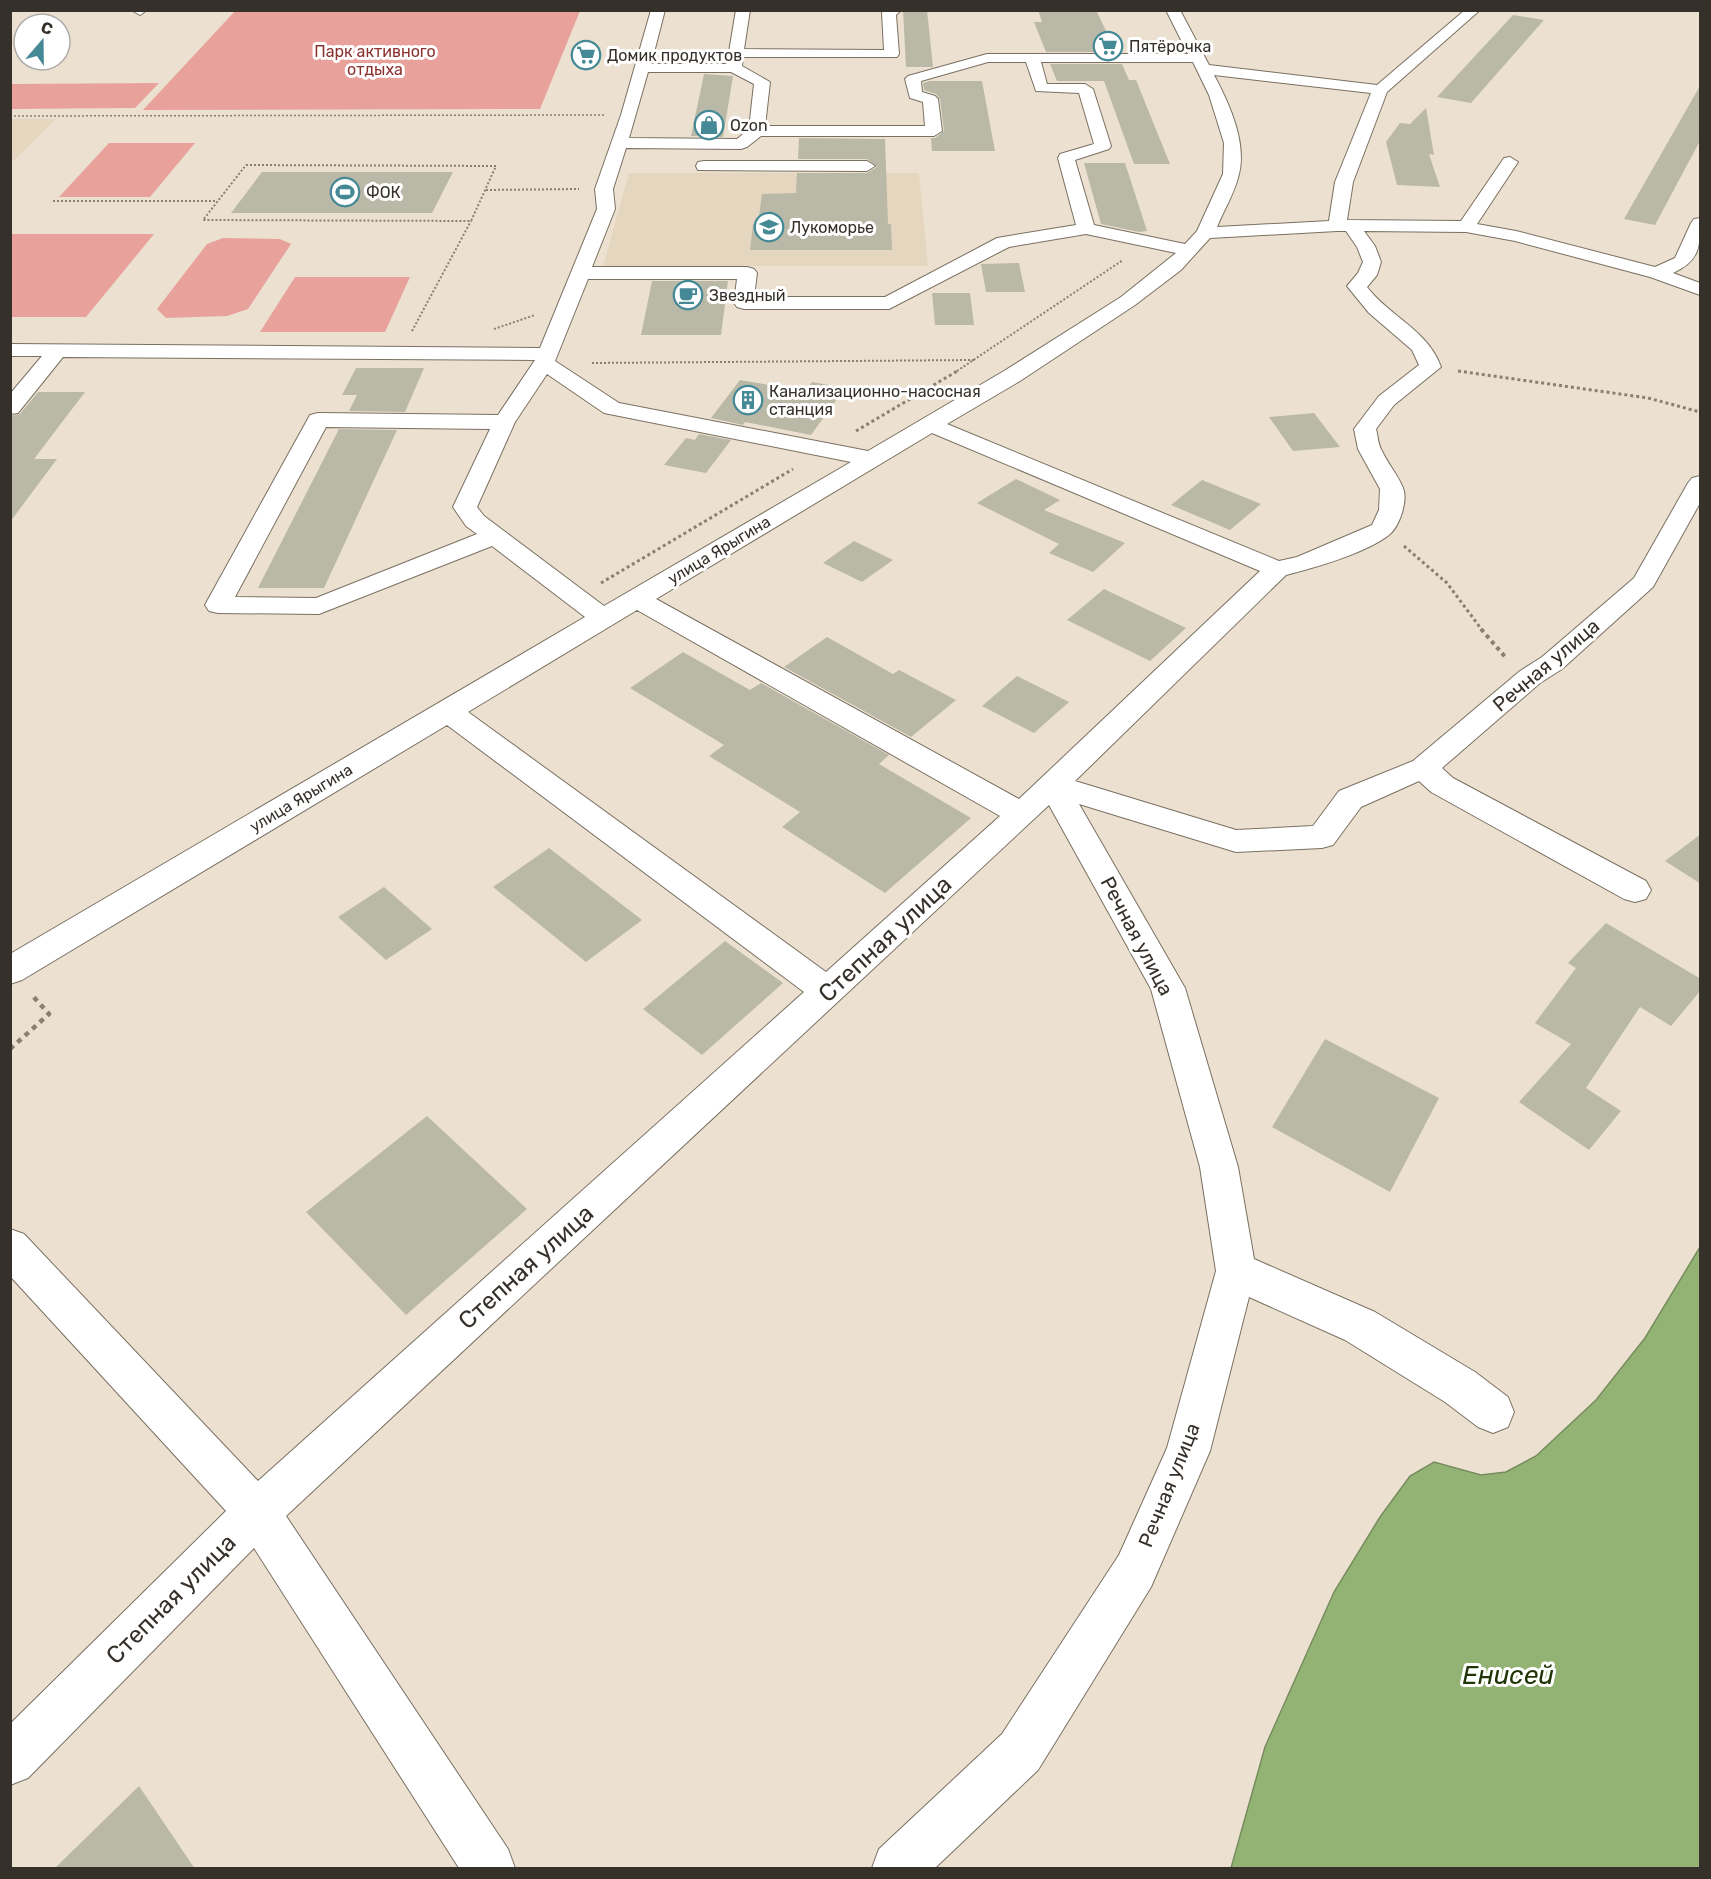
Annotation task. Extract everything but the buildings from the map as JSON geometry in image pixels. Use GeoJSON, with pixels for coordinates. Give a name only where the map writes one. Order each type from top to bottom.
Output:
{"type":"FeatureCollection","features":[{"type":"Feature","properties":{"kind":"street"},"geometry":{"type":"LineString","coordinates":[[604,619],[475,521],[465,507],[504,422],[545,358],[606,209],[604,189],[629,115],[658,10]]}},
{"type":"Feature","properties":{"kind":"street"},"geometry":{"type":"LineString","coordinates":[[735,60],[743,10]]}},
{"type":"Feature","properties":{"kind":"street"},"geometry":{"type":"LineString","coordinates":[[643,68],[735,60],[892,54],[889,13],[895,10]]}},
{"type":"Feature","properties":{"kind":"street","name":"улица Ярыгина"},"geometry":{"type":"LineString","coordinates":[[10,971],[1012,376],[1128,301],[1173,266],[1197,242],[1232,174],[1232,143],[1217,95],[1173,10]]}},
{"type":"Feature","properties":{"kind":"street"},"geometry":{"type":"LineString","coordinates":[[931,425],[1276,569],[1304,563],[1359,541],[1382,529],[1391,510],[1392,489],[1370,449],[1365,429],[1374,414],[1398,389],[1430,367],[1427,355],[1419,342],[1388,320],[1366,299],[1357,286],[1367,275],[1372,262],[1366,246],[1344,226],[1344,182],[1380,90],[1474,10]]}},
{"type":"Feature","properties":{"kind":"street"},"geometry":{"type":"LineString","coordinates":[[619,143],[741,144],[757,131],[934,131],[930,99],[915,95],[913,79],[987,58],[1200,63],[1380,90]]}},
{"type":"Feature","properties":{"kind":"street"},"geometry":{"type":"LineString","coordinates":[[1032,58],[1041,88],[1085,89],[1103,146],[1066,158],[1086,230]]}},
{"type":"Feature","properties":{"kind":"street"},"geometry":{"type":"LineString","coordinates":[[735,60],[762,82],[757,131]]}},
{"type":"Feature","properties":{"kind":"street"},"geometry":{"type":"LineString","coordinates":[[1466,227],[1510,162]]}},
{"type":"Feature","properties":{"kind":"street"},"geometry":{"type":"LineString","coordinates":[[612,166],[634,166]]}},
{"type":"Feature","properties":{"kind":"street"},"geometry":{"type":"LineString","coordinates":[[691,166],[867,166]]}},
{"type":"Feature","properties":{"kind":"street"},"geometry":{"type":"LineString","coordinates":[[1657,273],[1683,261],[1701,223]]}},
{"type":"Feature","properties":{"kind":"street"},"geometry":{"type":"LineString","coordinates":[[579,273],[747,273],[744,303],[889,303],[1004,242],[1086,230],[1150,242],[1197,242],[1344,226],[1428,225],[1466,227],[1516,236],[1657,273],[1701,289]]}},
{"type":"Feature","properties":{"kind":"street"},"geometry":{"type":"LineString","coordinates":[[10,350],[400,353],[545,358],[612,408],[873,459]]}},
{"type":"Feature","properties":{"kind":"street"},"geometry":{"type":"LineString","coordinates":[[10,408],[58,350]]}},
{"type":"Feature","properties":{"kind":"street"},"geometry":{"type":"LineString","coordinates":[[494,536],[319,606],[218,605],[318,420],[504,422]]}},
{"type":"Feature","properties":{"kind":"street","name":"Речная улица"},"geometry":{"type":"LineString","coordinates":[[1053,785],[1236,841],[1322,837],[1350,799],[1423,768],[1530,677],[1552,663],[1644,582],[1701,483]]}},
{"type":"Feature","properties":{"kind":"street","name":"Степная улица"},"geometry":{"type":"LineString","coordinates":[[10,1760],[257,1512],[1053,785],[1276,569]]}},
{"type":"Feature","properties":{"kind":"street"},"geometry":{"type":"LineString","coordinates":[[636,599],[1021,814]]}},
{"type":"Feature","properties":{"kind":"street"},"geometry":{"type":"LineString","coordinates":[[448,711],[829,992]]}},
{"type":"Feature","properties":{"kind":"street"},"geometry":{"type":"LineString","coordinates":[[1423,768],[1442,786],[1635,890]]}},
{"type":"Feature","properties":{"kind":"street","name":"Речная улица"},"geometry":{"type":"LineString","coordinates":[[898,1869],[1020,1752],[1135,1571],[1188,1451],[1236,1271],[1219,1167],[1168,988],[1053,785]]}},
{"type":"Feature","properties":{"kind":"street"},"geometry":{"type":"LineString","coordinates":[[10,1246],[257,1512],[489,1869]]}},
{"type":"Feature","properties":{"kind":"street"},"geometry":{"type":"LineString","coordinates":[[1236,1271],[1360,1326],[1460,1387],[1493,1412]]}},
{"type":"Feature","properties":{"kind":"path"},"geometry":{"type":"LineString","coordinates":[[10,117],[629,115]]}},
{"type":"Feature","properties":{"kind":"path"},"geometry":{"type":"LineString","coordinates":[[400,353],[471,221],[496,166],[246,165],[203,220],[471,221]]}},
{"type":"Feature","properties":{"kind":"path"},"geometry":{"type":"LineString","coordinates":[[486,189],[604,189]]}},
{"type":"Feature","properties":{"kind":"path"},"geometry":{"type":"LineString","coordinates":[[53,201],[218,201]]}},
{"type":"Feature","properties":{"kind":"path"},"geometry":{"type":"LineString","coordinates":[[576,597],[975,360],[1150,242]]}},
{"type":"Feature","properties":{"kind":"path"},"geometry":{"type":"LineString","coordinates":[[545,358],[975,360]]}},
{"type":"Feature","properties":{"kind":"path"},"geometry":{"type":"LineString","coordinates":[[1430,367],[1648,398],[1701,412]]}},
{"type":"Feature","properties":{"kind":"path"},"geometry":{"type":"LineString","coordinates":[[1382,529],[1434,567],[1469,610],[1496,649],[1530,677]]}},
{"type":"Feature","properties":{"kind":"path"},"geometry":{"type":"LineString","coordinates":[[10,971],[49,1014],[10,1049]]}},
{"type":"Feature","properties":{"kind":"shaded area"},"geometry":{"type":"Polygon","coordinates":[[[11,119],[56,119],[11,163],[11,119]]]}},
{"type":"Feature","properties":{"kind":"shaded area","name":"Лукоморье"},"geometry":{"type":"Polygon","coordinates":[[[629,173],[919,173],[928,266],[603,266],[629,173]]]}},
{"type":"Feature","properties":{"kind":"green space","name":"Парк активного отдыха"},"geometry":{"type":"Polygon","coordinates":[[[235,11],[580,11],[540,109],[143,110],[235,11]]]}},
{"type":"Feature","properties":{"kind":"green space"},"geometry":{"type":"Polygon","coordinates":[[[159,83],[135,108],[11,109],[11,84],[159,83]]]}},
{"type":"Feature","properties":{"kind":"green space"},"geometry":{"type":"Polygon","coordinates":[[[109,143],[195,143],[150,197],[59,197],[109,143]]]}},
{"type":"Feature","properties":{"kind":"green space"},"geometry":{"type":"Polygon","coordinates":[[[10,234],[154,234],[86,317],[11,317],[10,234]]]}},
{"type":"Feature","properties":{"kind":"green space"},"geometry":{"type":"Polygon","coordinates":[[[223,238],[280,239],[291,244],[248,309],[227,316],[166,318],[157,309],[207,244],[223,238]]]}},
{"type":"Feature","properties":{"kind":"green space"},"geometry":{"type":"Polygon","coordinates":[[[295,277],[410,277],[385,332],[260,332],[295,277]]]}},
{"type":"Feature","properties":{"kind":"water","name":"Енисей"},"geometry":{"type":"Polygon","coordinates":[[[1700,1247],[1700,1868],[1231,1868],[1265,1747],[1334,1592],[1380,1517],[1410,1476],[1434,1462],[1481,1475],[1506,1472],[1536,1456],[1596,1400],[1645,1338],[1700,1247]]]}},
{"type":"Feature","properties":{"kind":"place","name":"Пятёрочка"},"geometry":{"type":"Point","coordinates":[1108,46]}},
{"type":"Feature","properties":{"kind":"place","name":"Домик продуктов"},"geometry":{"type":"Point","coordinates":[586,55]}},
{"type":"Feature","properties":{"kind":"place","name":"Ozon"},"geometry":{"type":"Point","coordinates":[709,125]}},
{"type":"Feature","properties":{"kind":"place","name":"ФОК"},"geometry":{"type":"Point","coordinates":[345,192]}},
{"type":"Feature","properties":{"kind":"place","name":"Лукоморье"},"geometry":{"type":"Point","coordinates":[769,227]}},
{"type":"Feature","properties":{"kind":"place","name":"Звездный"},"geometry":{"type":"Point","coordinates":[688,295]}},
{"type":"Feature","properties":{"kind":"place","name":"Канализационно-насосная станция"},"geometry":{"type":"Point","coordinates":[748,400]}}]}
